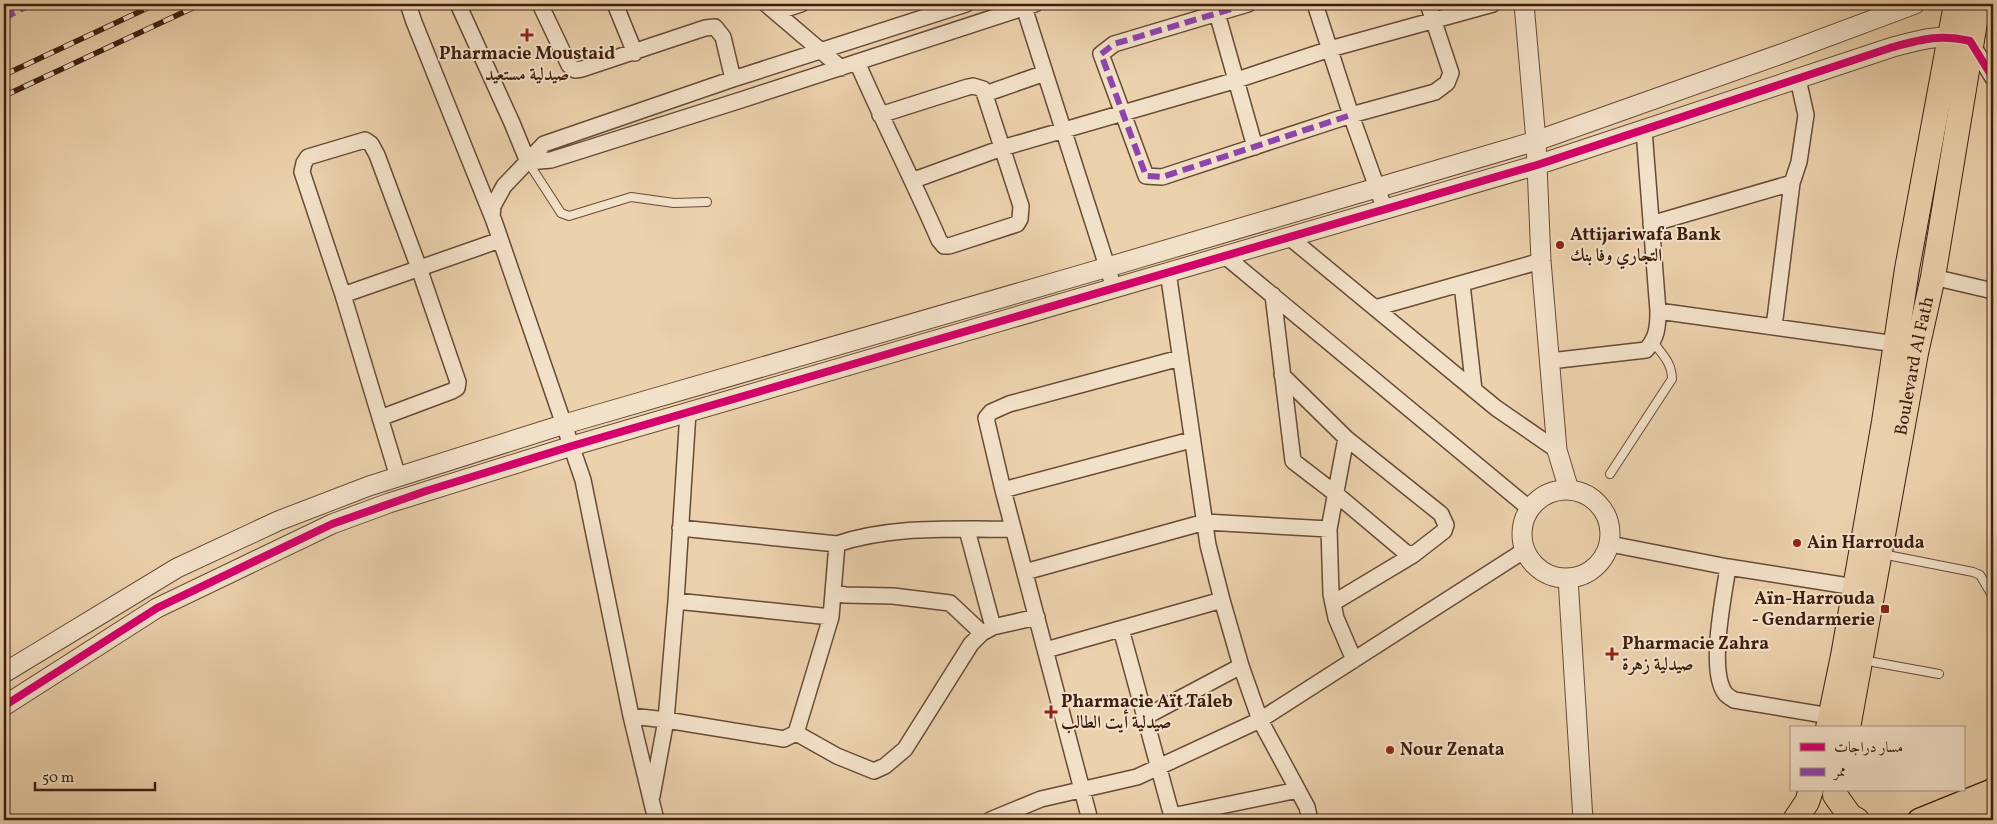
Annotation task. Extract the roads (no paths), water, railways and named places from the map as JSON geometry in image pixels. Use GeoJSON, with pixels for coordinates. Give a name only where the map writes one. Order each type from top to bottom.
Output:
{"type":"FeatureCollection","features":[{"type":"Feature","properties":{"kind":"highway","name":"Boulevard Al Fath"},"geometry":{"type":"LineString","coordinates":[[1835,724],[1880,553],[1916,353],[1933,277],[1960,39],[1956,4]]}},
{"type":"Feature","properties":{"kind":"highway","name":"Boulevard Al Fath"},"geometry":{"type":"LineString","coordinates":[[1852,658],[1855,587],[1907,270],[1960,39],[1978,4]]}},
{"type":"Feature","properties":{"kind":"highway"},"geometry":{"type":"LineString","coordinates":[[1795,820],[1810,792]]}},
{"type":"Feature","properties":{"kind":"highway"},"geometry":{"type":"LineString","coordinates":[[1829,820],[1836,792]]}},
{"type":"Feature","properties":{"kind":"highway"},"geometry":{"type":"LineString","coordinates":[[1836,792],[1850,816],[1857,820]]}},
{"type":"Feature","properties":{"kind":"main road"},"geometry":{"type":"LineString","coordinates":[[1919,820],[1993,790]]}},
{"type":"Feature","properties":{"kind":"main road"},"geometry":{"type":"LineString","coordinates":[[1971,820],[1993,810]]}},
{"type":"Feature","properties":{"kind":"street"},"geometry":{"type":"LineString","coordinates":[[408,4],[492,216],[583,480],[630,716],[656,820]]}},
{"type":"Feature","properties":{"kind":"street"},"geometry":{"type":"LineString","coordinates":[[458,4],[528,162]]}},
{"type":"Feature","properties":{"kind":"street"},"geometry":{"type":"LineString","coordinates":[[540,4],[569,65],[575,70],[635,53],[705,28],[715,27],[723,37],[733,79]]}},
{"type":"Feature","properties":{"kind":"street"},"geometry":{"type":"LineString","coordinates":[[615,4],[635,53]]}},
{"type":"Feature","properties":{"kind":"street"},"geometry":{"type":"LineString","coordinates":[[771,8],[800,4]]}},
{"type":"Feature","properties":{"kind":"street"},"geometry":{"type":"LineString","coordinates":[[492,216],[494,206],[504,186],[544,144],[733,79],[966,4]]}},
{"type":"Feature","properties":{"kind":"street"},"geometry":{"type":"LineString","coordinates":[[1248,4],[1114,44],[1101,54],[1146,176],[1162,177],[1351,116],[1435,92],[1447,83],[1450,73],[1428,4]]}},
{"type":"Feature","properties":{"kind":"street"},"geometry":{"type":"LineString","coordinates":[[1315,4],[1384,210]]}},
{"type":"Feature","properties":{"kind":"street"},"geometry":{"type":"LineString","coordinates":[[914,180],[1002,148],[1236,80],[1330,49],[1493,4]]}},
{"type":"Feature","properties":{"kind":"street"},"geometry":{"type":"LineString","coordinates":[[1524,4],[1536,141],[1541,261],[1560,491]]}},
{"type":"Feature","properties":{"kind":"street"},"geometry":{"type":"LineString","coordinates":[[4,673],[177,568],[278,520],[316,505],[565,424],[1536,141],[1915,4]]}},
{"type":"Feature","properties":{"kind":"street"},"geometry":{"type":"LineString","coordinates":[[528,162],[552,160],[842,68],[1027,5],[1045,73],[1114,288]]}},
{"type":"Feature","properties":{"kind":"street"},"geometry":{"type":"LineString","coordinates":[[771,8],[842,68]]}},
{"type":"Feature","properties":{"kind":"street"},"geometry":{"type":"LineString","coordinates":[[1217,13],[1255,147]]}},
{"type":"Feature","properties":{"kind":"street"},"geometry":{"type":"LineString","coordinates":[[4,706],[157,608],[332,524],[426,490],[1537,165],[1893,47],[1921,40],[1960,39],[1993,78]]}},
{"type":"Feature","properties":{"kind":"street"},"geometry":{"type":"LineString","coordinates":[[857,62],[880,116],[914,180],[939,240],[944,246],[1016,224],[1020,219],[1021,206],[983,89],[968,87],[880,116]]}},
{"type":"Feature","properties":{"kind":"street"},"geometry":{"type":"LineString","coordinates":[[985,94],[1045,73]]}},
{"type":"Feature","properties":{"kind":"street"},"geometry":{"type":"LineString","coordinates":[[1774,327],[1792,183],[1798,162],[1806,115],[1798,79]]}},
{"type":"Feature","properties":{"kind":"street"},"geometry":{"type":"LineString","coordinates":[[1550,361],[1646,350],[1653,342],[1658,330],[1644,130]]}},
{"type":"Feature","properties":{"kind":"street"},"geometry":{"type":"LineString","coordinates":[[380,418],[452,391],[457,388],[458,382],[419,268],[371,144],[365,140],[308,157],[302,172],[343,295],[380,418],[398,477]]}},
{"type":"Feature","properties":{"kind":"street"},"geometry":{"type":"LineString","coordinates":[[1651,224],[1792,183]]}},
{"type":"Feature","properties":{"kind":"street"},"geometry":{"type":"LineString","coordinates":[[1289,237],[1474,390],[1558,453]]}},
{"type":"Feature","properties":{"kind":"street"},"geometry":{"type":"LineString","coordinates":[[343,295],[500,240]]}},
{"type":"Feature","properties":{"kind":"street"},"geometry":{"type":"LineString","coordinates":[[1225,256],[1530,509]]}},
{"type":"Feature","properties":{"kind":"street"},"geometry":{"type":"LineString","coordinates":[[1375,308],[1541,261]]}},
{"type":"Feature","properties":{"kind":"street"},"geometry":{"type":"LineString","coordinates":[[1168,272],[1204,522],[1222,600],[1241,666],[1260,720],[1307,807],[1310,820]]}},
{"type":"Feature","properties":{"kind":"street"},"geometry":{"type":"LineString","coordinates":[[1933,277],[1993,291]]}},
{"type":"Feature","properties":{"kind":"street"},"geometry":{"type":"LineString","coordinates":[[1462,284],[1474,390]]}},
{"type":"Feature","properties":{"kind":"street"},"geometry":{"type":"LineString","coordinates":[[1273,295],[1293,461],[1406,552],[1413,555]]}},
{"type":"Feature","properties":{"kind":"street"},"geometry":{"type":"LineString","coordinates":[[1658,311],[1896,344]]}},
{"type":"Feature","properties":{"kind":"street"},"geometry":{"type":"LineString","coordinates":[[1090,820],[1013,529],[986,418],[991,412],[1009,404],[1180,358]]}},
{"type":"Feature","properties":{"kind":"street"},"geometry":{"type":"LineString","coordinates":[[1282,375],[1346,438],[1443,517],[1446,525],[1444,531],[1413,555],[1333,603]]}},
{"type":"Feature","properties":{"kind":"street"},"geometry":{"type":"LineString","coordinates":[[652,802],[666,720],[688,412]]}},
{"type":"Feature","properties":{"kind":"street"},"geometry":{"type":"LineString","coordinates":[[1346,438],[1329,530],[1333,603],[1336,618],[1354,660]]}},
{"type":"Feature","properties":{"kind":"street"},"geometry":{"type":"LineString","coordinates":[[1003,490],[1191,440]]}},
{"type":"Feature","properties":{"kind":"street"},"geometry":{"type":"LineString","coordinates":[[1560,491],[1584,493],[1598,503],[1607,516],[1611,529],[1610,544],[1605,557],[1594,568],[1583,575],[1568,578],[1554,577],[1540,570],[1532,563],[1522,540],[1523,524],[1530,509],[1540,498],[1560,491]]}},
{"type":"Feature","properties":{"kind":"street"},"geometry":{"type":"LineString","coordinates":[[1025,572],[1204,522],[1329,530]]}},
{"type":"Feature","properties":{"kind":"street"},"geometry":{"type":"LineString","coordinates":[[680,528],[837,544],[861,536],[892,532],[1013,529]]}},
{"type":"Feature","properties":{"kind":"street"},"geometry":{"type":"LineString","coordinates":[[967,530],[987,630]]}},
{"type":"Feature","properties":{"kind":"street"},"geometry":{"type":"LineString","coordinates":[[630,716],[784,739],[796,733],[831,617],[837,544]]}},
{"type":"Feature","properties":{"kind":"street"},"geometry":{"type":"LineString","coordinates":[[1610,544],[1728,567],[1855,587]]}},
{"type":"Feature","properties":{"kind":"street"},"geometry":{"type":"LineString","coordinates":[[990,820],[1041,799],[1137,777],[1260,720],[1525,550]]}},
{"type":"Feature","properties":{"kind":"street"},"geometry":{"type":"LineString","coordinates":[[1728,567],[1717,648],[1719,678],[1725,693],[1734,700],[1835,724]]}},
{"type":"Feature","properties":{"kind":"street"},"geometry":{"type":"LineString","coordinates":[[1568,578],[1583,820]]}},
{"type":"Feature","properties":{"kind":"street"},"geometry":{"type":"LineString","coordinates":[[146,586],[157,608]]}},
{"type":"Feature","properties":{"kind":"street"},"geometry":{"type":"LineString","coordinates":[[833,593],[893,596],[950,603],[987,630]]}},
{"type":"Feature","properties":{"kind":"street"},"geometry":{"type":"LineString","coordinates":[[1046,650],[1222,600]]}},
{"type":"Feature","properties":{"kind":"street"},"geometry":{"type":"LineString","coordinates":[[676,601],[831,617]]}},
{"type":"Feature","properties":{"kind":"street"},"geometry":{"type":"LineString","coordinates":[[796,733],[837,756],[874,770],[885,766],[906,749],[971,644],[987,630],[1037,617]]}},
{"type":"Feature","properties":{"kind":"street"},"geometry":{"type":"LineString","coordinates":[[1122,628],[1172,818],[1298,790]]}},
{"type":"Feature","properties":{"kind":"street"},"geometry":{"type":"LineString","coordinates":[[1145,717],[1241,666]]}},
{"type":"Feature","properties":{"kind":"lane"},"geometry":{"type":"LineString","coordinates":[[528,162],[561,213],[569,216],[631,196],[674,203],[707,202]]}},
{"type":"Feature","properties":{"kind":"lane"},"geometry":{"type":"LineString","coordinates":[[1610,474],[1672,379],[1672,370],[1666,358],[1653,342]]}},
{"type":"Feature","properties":{"kind":"lane"},"geometry":{"type":"LineString","coordinates":[[1880,553],[1974,572],[1980,576],[1993,597]]}},
{"type":"Feature","properties":{"kind":"lane"},"geometry":{"type":"LineString","coordinates":[[1852,658],[1938,674]]}},
{"type":"Feature","properties":{"kind":"railway"},"geometry":{"type":"LineString","coordinates":[[4,75],[156,4]]}},
{"type":"Feature","properties":{"kind":"railway"},"geometry":{"type":"LineString","coordinates":[[4,96],[201,4]]}},
{"type":"Feature","properties":{"kind":"place","name":"Pharmacie Moustaid صيدلية مستعيد"},"geometry":{"type":"Point","coordinates":[527,35]}},
{"type":"Feature","properties":{"kind":"place","name":"Attijariwafa Bank التجاري وفا بنك"},"geometry":{"type":"Point","coordinates":[1560,245]}},
{"type":"Feature","properties":{"kind":"place","name":"Ain Harrouda"},"geometry":{"type":"Point","coordinates":[1797,543]}},
{"type":"Feature","properties":{"kind":"place","name":"Aïn-Harrouda - Gendarmerie"},"geometry":{"type":"Point","coordinates":[1885,609]}},
{"type":"Feature","properties":{"kind":"place","name":"Pharmacie Zahra صيدلية زهرة"},"geometry":{"type":"Point","coordinates":[1612,654]}},
{"type":"Feature","properties":{"kind":"place","name":"Pharmacie Aït Taleb صيدلية أيت الطالب"},"geometry":{"type":"Point","coordinates":[1051,712]}},
{"type":"Feature","properties":{"kind":"place","name":"Nour Zenata"},"geometry":{"type":"Point","coordinates":[1390,750]}}]}
